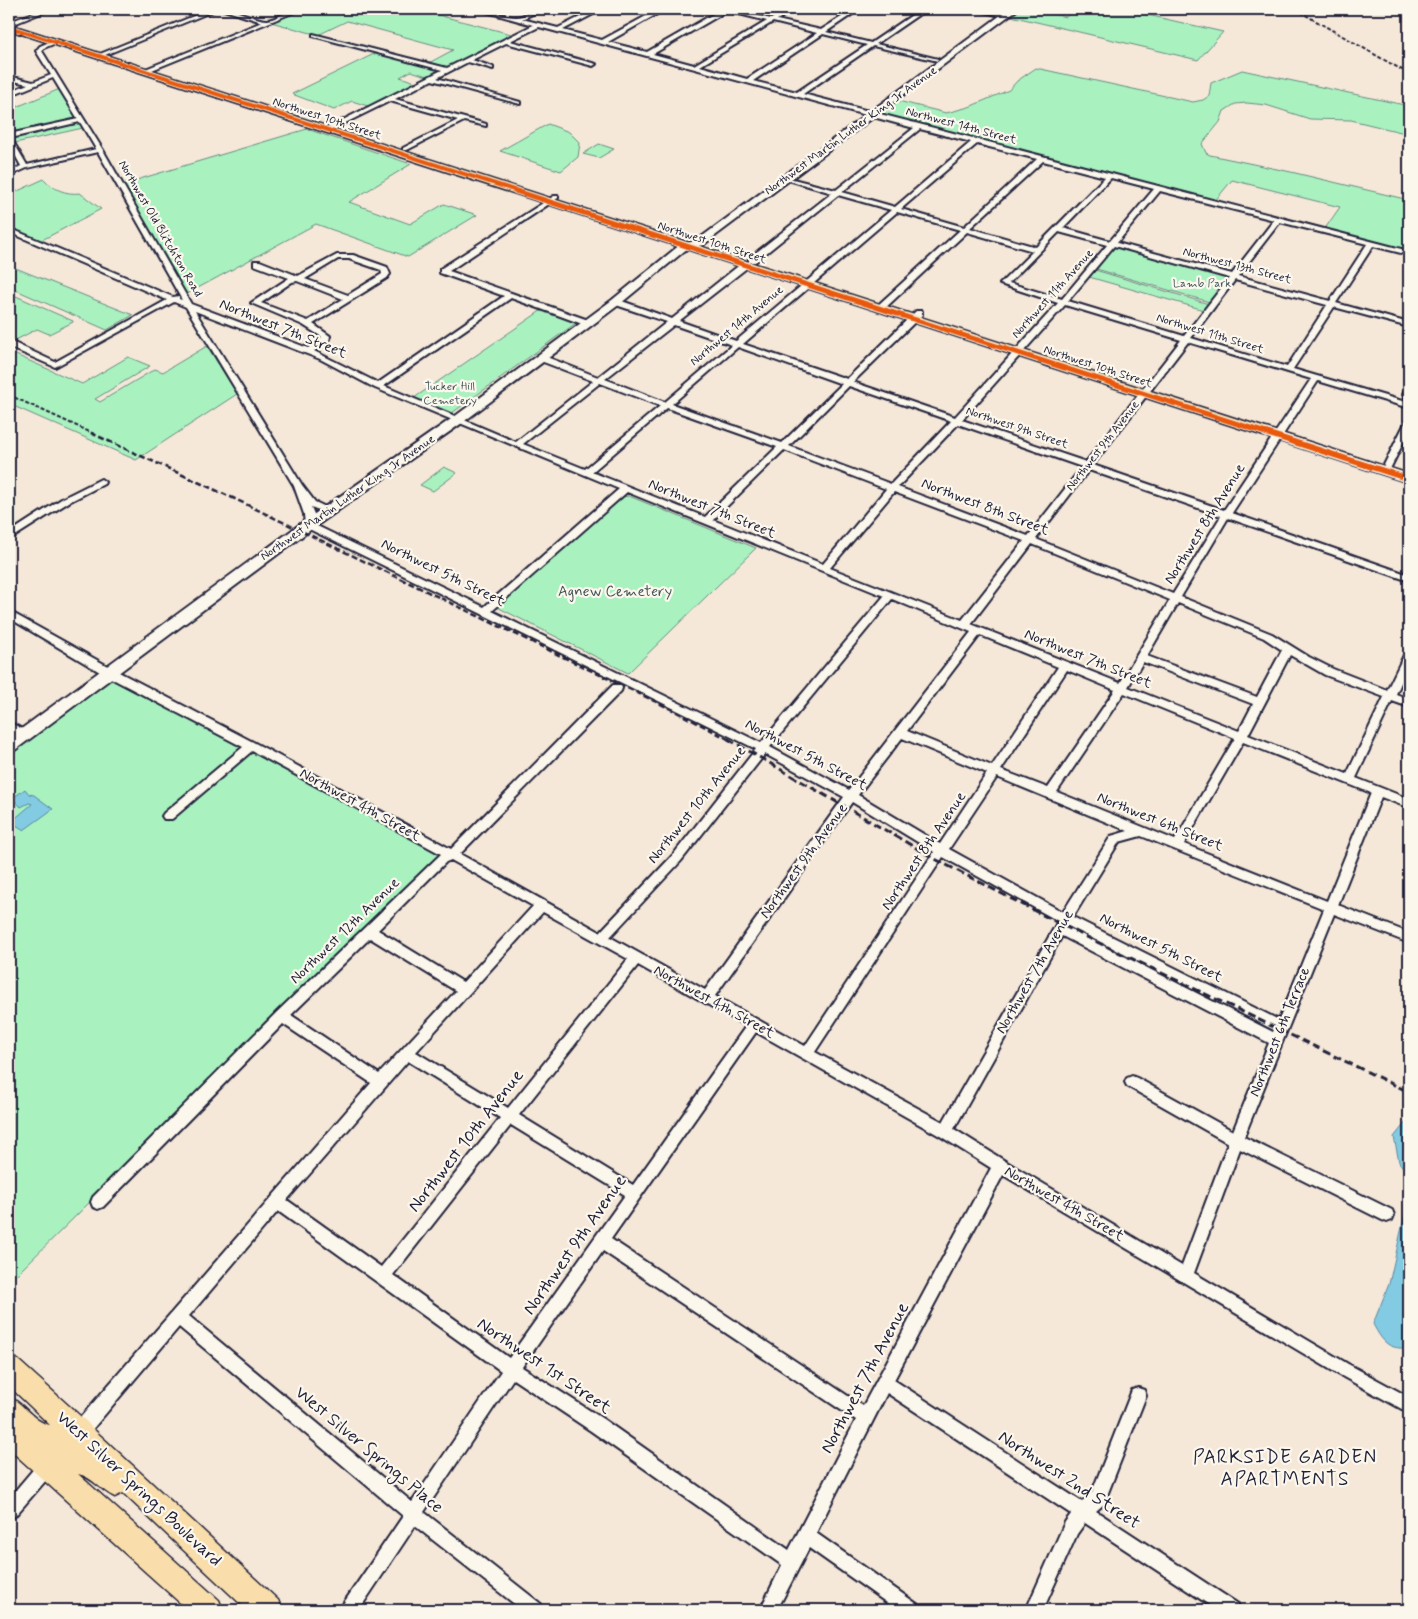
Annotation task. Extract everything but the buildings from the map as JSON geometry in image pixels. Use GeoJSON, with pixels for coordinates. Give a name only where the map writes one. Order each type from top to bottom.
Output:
{"type":"FeatureCollection","features":[{"type":"Feature","properties":{"kind":"main road","name":"Northwest Martin Luther King Jr Avenue"},"geometry":{"type":"LineString","coordinates":[[690,243],[787,178],[936,60],[1002,13],[1014,9]]}},
{"type":"Feature","properties":{"kind":"main road","name":"Northwest Martin Luther King Jr Avenue"},"geometry":{"type":"LineString","coordinates":[[9,746],[308,524],[458,420],[616,302],[690,243],[1002,13]]}},
{"type":"Feature","properties":{"kind":"main road","name":"Northwest 10th Street"},"geometry":{"type":"LineString","coordinates":[[10,23],[25,32],[54,42],[103,55]]}},
{"type":"Feature","properties":{"kind":"main road","name":"Northwest 10th Street"},"geometry":{"type":"LineString","coordinates":[[10,23],[149,70],[239,96],[330,129],[405,149],[425,159]]}},
{"type":"Feature","properties":{"kind":"main road"},"geometry":{"type":"LineString","coordinates":[[25,32],[39,51]]}},
{"type":"Feature","properties":{"kind":"main road","name":"Northwest 10th Street"},"geometry":{"type":"LineString","coordinates":[[149,70],[220,96],[690,243],[1386,467],[1409,478]]}},
{"type":"Feature","properties":{"kind":"main road"},"geometry":{"type":"LineString","coordinates":[[220,96],[239,96]]}},
{"type":"Feature","properties":{"kind":"main road","name":"Northwest 10th Street"},"geometry":{"type":"LineString","coordinates":[[1386,467],[1409,470]]}},
{"type":"Feature","properties":{"kind":"main road","name":"West Silver Springs Boulevard"},"geometry":{"type":"LineString","coordinates":[[9,1369],[268,1610]]}},
{"type":"Feature","properties":{"kind":"main road"},"geometry":{"type":"LineString","coordinates":[[9,1410],[35,1435],[49,1440],[65,1438],[78,1432]]}},
{"type":"Feature","properties":{"kind":"main road"},"geometry":{"type":"LineString","coordinates":[[9,1431],[210,1610]]}},
{"type":"Feature","properties":{"kind":"main road"},"geometry":{"type":"LineString","coordinates":[[48,1465],[73,1460],[94,1465],[103,1471],[160,1526],[203,1549]]}},
{"type":"Feature","properties":{"kind":"street"},"geometry":{"type":"LineString","coordinates":[[31,9],[39,12]]}},
{"type":"Feature","properties":{"kind":"street"},"geometry":{"type":"LineString","coordinates":[[10,23],[48,9]]}},
{"type":"Feature","properties":{"kind":"street"},"geometry":{"type":"LineString","coordinates":[[103,55],[215,9]]}},
{"type":"Feature","properties":{"kind":"street"},"geometry":{"type":"LineString","coordinates":[[224,9],[267,22]]}},
{"type":"Feature","properties":{"kind":"street"},"geometry":{"type":"LineString","coordinates":[[149,70],[299,9]]}},
{"type":"Feature","properties":{"kind":"street","name":"Northwest 14th Street"},"geometry":{"type":"LineString","coordinates":[[479,9],[975,142],[1409,253]]}},
{"type":"Feature","properties":{"kind":"street"},"geometry":{"type":"LineString","coordinates":[[518,19],[540,9]]}},
{"type":"Feature","properties":{"kind":"street"},"geometry":{"type":"LineString","coordinates":[[559,30],[600,9]]}},
{"type":"Feature","properties":{"kind":"street"},"geometry":{"type":"LineString","coordinates":[[603,42],[663,9]]}},
{"type":"Feature","properties":{"kind":"street"},"geometry":{"type":"LineString","coordinates":[[648,54],[726,9],[936,60]]}},
{"type":"Feature","properties":{"kind":"street"},"geometry":{"type":"LineString","coordinates":[[694,67],[791,9]]}},
{"type":"Feature","properties":{"kind":"street"},"geometry":{"type":"LineString","coordinates":[[748,81],[857,9]]}},
{"type":"Feature","properties":{"kind":"street"},"geometry":{"type":"LineString","coordinates":[[797,95],[924,9]]}},
{"type":"Feature","properties":{"kind":"street"},"geometry":{"type":"LineString","coordinates":[[976,9],[1002,13]]}},
{"type":"Feature","properties":{"kind":"street"},"geometry":{"type":"LineString","coordinates":[[330,129],[538,25]]}},
{"type":"Feature","properties":{"kind":"street"},"geometry":{"type":"LineString","coordinates":[[315,35],[447,70]]}},
{"type":"Feature","properties":{"kind":"street"},"geometry":{"type":"LineString","coordinates":[[504,41],[593,64]]}},
{"type":"Feature","properties":{"kind":"street"},"geometry":{"type":"LineString","coordinates":[[39,51],[42,47],[54,42]]}},
{"type":"Feature","properties":{"kind":"street","name":"Northwest Old Blitchton Road"},"geometry":{"type":"LineString","coordinates":[[39,51],[100,150],[182,297],[190,307],[298,486],[312,504],[329,511]]}},
{"type":"Feature","properties":{"kind":"street"},"geometry":{"type":"LineString","coordinates":[[468,60],[491,68]]}},
{"type":"Feature","properties":{"kind":"street"},"geometry":{"type":"LineString","coordinates":[[9,94],[55,75]]}},
{"type":"Feature","properties":{"kind":"street"},"geometry":{"type":"LineString","coordinates":[[9,78],[34,84]]}},
{"type":"Feature","properties":{"kind":"street"},"geometry":{"type":"LineString","coordinates":[[431,78],[518,103]]}},
{"type":"Feature","properties":{"kind":"street"},"geometry":{"type":"LineString","coordinates":[[390,99],[484,125]]}},
{"type":"Feature","properties":{"kind":"street"},"geometry":{"type":"LineString","coordinates":[[405,149],[464,119]]}},
{"type":"Feature","properties":{"kind":"street"},"geometry":{"type":"LineString","coordinates":[[24,167],[9,137],[81,120]]}},
{"type":"Feature","properties":{"kind":"street"},"geometry":{"type":"LineString","coordinates":[[518,446],[919,127]]}},
{"type":"Feature","properties":{"kind":"street","name":"Northwest 14th Avenue"},"geometry":{"type":"LineString","coordinates":[[586,473],[975,142]]}},
{"type":"Feature","properties":{"kind":"street"},"geometry":{"type":"LineString","coordinates":[[9,174],[24,167],[100,150]]}},
{"type":"Feature","properties":{"kind":"street"},"geometry":{"type":"LineString","coordinates":[[883,306],[1041,159]]}},
{"type":"Feature","properties":{"kind":"street"},"geometry":{"type":"LineString","coordinates":[[787,178],[1038,250],[1109,177]]}},
{"type":"Feature","properties":{"kind":"street","name":"Northwest 11th Avenue"},"geometry":{"type":"LineString","coordinates":[[824,570],[892,488],[958,420],[1019,349],[1064,302],[1158,189]]}},
{"type":"Feature","properties":{"kind":"street"},"geometry":{"type":"LineString","coordinates":[[552,200],[443,271],[588,323]]}},
{"type":"Feature","properties":{"kind":"street","name":"Northwest 9th Avenue"},"geometry":{"type":"LineString","coordinates":[[965,624],[1278,220]]}},
{"type":"Feature","properties":{"kind":"street","name":"Northwest 13th Street"},"geometry":{"type":"LineString","coordinates":[[1058,229],[1409,325]]}},
{"type":"Feature","properties":{"kind":"street","name":"Northwest 7th Street"},"geometry":{"type":"LineString","coordinates":[[9,230],[190,307],[324,357],[378,386],[518,446],[824,570],[965,624],[1065,666],[1242,735],[1409,804]]}},
{"type":"Feature","properties":{"kind":"street"},"geometry":{"type":"LineString","coordinates":[[1289,369],[1371,244]]}},
{"type":"Feature","properties":{"kind":"street","name":"Northwest 11th Street"},"geometry":{"type":"LineString","coordinates":[[1038,250],[1004,284],[1409,406]]}},
{"type":"Feature","properties":{"kind":"street"},"geometry":{"type":"LineString","coordinates":[[308,324],[384,276],[386,274],[384,269],[350,256],[337,257],[296,279],[290,280],[255,303],[308,324],[326,336],[326,339],[308,352]]}},
{"type":"Feature","properties":{"kind":"street"},"geometry":{"type":"LineString","coordinates":[[257,263],[348,298]]}},
{"type":"Feature","properties":{"kind":"street"},"geometry":{"type":"LineString","coordinates":[[378,386],[510,295]]}},
{"type":"Feature","properties":{"kind":"street"},"geometry":{"type":"LineString","coordinates":[[9,344],[55,365],[172,299],[182,297]]}},
{"type":"Feature","properties":{"kind":"street","name":"Northwest 9th Street"},"geometry":{"type":"LineString","coordinates":[[616,302],[1227,513],[1409,578]]}},
{"type":"Feature","properties":{"kind":"street"},"geometry":{"type":"LineString","coordinates":[[706,522],[916,316]]}},
{"type":"Feature","properties":{"kind":"street","name":"Northwest 8th Street"},"geometry":{"type":"LineString","coordinates":[[541,358],[599,381],[782,446],[1029,540],[1268,636],[1288,650],[1329,672],[1409,704]]}},
{"type":"Feature","properties":{"kind":"street","name":"Northwest 8th Avenue"},"geometry":{"type":"LineString","coordinates":[[1050,794],[1122,688],[1227,513],[1316,378]]}},
{"type":"Feature","properties":{"kind":"street"},"geometry":{"type":"LineString","coordinates":[[1409,389],[1407,395],[1409,398]]}},
{"type":"Feature","properties":{"kind":"street"},"geometry":{"type":"LineString","coordinates":[[1386,467],[1406,437],[1409,423]]}},
{"type":"Feature","properties":{"kind":"street"},"geometry":{"type":"LineString","coordinates":[[9,537],[66,500],[101,482]]}},
{"type":"Feature","properties":{"kind":"street","name":"Northwest Old Blitchton Road"},"geometry":{"type":"LineString","coordinates":[[298,486],[309,514],[308,524]]}},
{"type":"Feature","properties":{"kind":"street"},"geometry":{"type":"LineString","coordinates":[[486,611],[625,489]]}},
{"type":"Feature","properties":{"kind":"street","name":"Northwest 5th Street"},"geometry":{"type":"LineString","coordinates":[[308,524],[763,748],[851,796],[1062,924],[1276,1040]]}},
{"type":"Feature","properties":{"kind":"street","name":"Northwest 10th Avenue"},"geometry":{"type":"LineString","coordinates":[[601,939],[677,858],[763,748],[890,595]]}},
{"type":"Feature","properties":{"kind":"street","name":"Northwest 4th Street"},"geometry":{"type":"LineString","coordinates":[[9,614],[109,672],[251,746],[452,855],[807,1053],[944,1131],[1343,1369],[1409,1405]]}},
{"type":"Feature","properties":{"kind":"street","name":"Northwest 9th Avenue"},"geometry":{"type":"LineString","coordinates":[[706,998],[851,796],[978,630]]}},
{"type":"Feature","properties":{"kind":"street"},"geometry":{"type":"LineString","coordinates":[[1177,846],[1242,735],[1258,702],[1288,650]]}},
{"type":"Feature","properties":{"kind":"street"},"geometry":{"type":"LineString","coordinates":[[1350,779],[1409,655]]}},
{"type":"Feature","properties":{"kind":"street"},"geometry":{"type":"LineString","coordinates":[[1140,657],[1258,702]]}},
{"type":"Feature","properties":{"kind":"street","name":"Northwest 8th Avenue"},"geometry":{"type":"LineString","coordinates":[[807,1053],[1065,666]]}},
{"type":"Feature","properties":{"kind":"street","name":"Northwest 12th Avenue"},"geometry":{"type":"LineString","coordinates":[[98,1202],[282,1016],[442,859],[452,855],[617,688]]}},
{"type":"Feature","properties":{"kind":"street"},"geometry":{"type":"LineString","coordinates":[[9,726],[24,735]]}},
{"type":"Feature","properties":{"kind":"street","name":"Northwest 6th Street"},"geometry":{"type":"LineString","coordinates":[[900,732],[1177,846],[1409,938]]}},
{"type":"Feature","properties":{"kind":"street"},"geometry":{"type":"LineString","coordinates":[[168,816],[251,746]]}},
{"type":"Feature","properties":{"kind":"street","name":"Northwest 6th Terrace"},"geometry":{"type":"LineString","coordinates":[[1186,1275],[1236,1140],[1378,791]]}},
{"type":"Feature","properties":{"kind":"street","name":"Northwest 7th Avenue"},"geometry":{"type":"LineString","coordinates":[[944,1131],[1062,924],[1115,839],[1142,831]]}},
{"type":"Feature","properties":{"kind":"street"},"geometry":{"type":"LineString","coordinates":[[78,1432],[380,1082],[542,905]]}},
{"type":"Feature","properties":{"kind":"street","name":"Northwest 5th Street"},"geometry":{"type":"LineString","coordinates":[[1062,924],[1281,1027]]}},
{"type":"Feature","properties":{"kind":"street"},"geometry":{"type":"LineString","coordinates":[[369,931],[465,990]]}},
{"type":"Feature","properties":{"kind":"street","name":"Northwest 10th Avenue"},"geometry":{"type":"LineString","coordinates":[[382,1277],[636,958]]}},
{"type":"Feature","properties":{"kind":"street"},"geometry":{"type":"LineString","coordinates":[[282,1016],[380,1082]]}},
{"type":"Feature","properties":{"kind":"street","name":"Northwest 9th Avenue"},"geometry":{"type":"LineString","coordinates":[[349,1610],[511,1370],[754,1025]]}},
{"type":"Feature","properties":{"kind":"street"},"geometry":{"type":"LineString","coordinates":[[406,1053],[634,1193]]}},
{"type":"Feature","properties":{"kind":"street"},"geometry":{"type":"LineString","coordinates":[[1132,1082],[1236,1140],[1387,1215]]}},
{"type":"Feature","properties":{"kind":"street","name":"Northwest 7th Avenue"},"geometry":{"type":"LineString","coordinates":[[768,1610],[866,1417],[1000,1166]]}},
{"type":"Feature","properties":{"kind":"street","name":"Northwest 1st Street"},"geometry":{"type":"LineString","coordinates":[[276,1201],[511,1370],[597,1425],[792,1562]]}},
{"type":"Feature","properties":{"kind":"street"},"geometry":{"type":"LineString","coordinates":[[602,1240],[866,1417]]}},
{"type":"Feature","properties":{"kind":"street","name":"West Silver Springs Place"},"geometry":{"type":"LineString","coordinates":[[179,1317],[413,1514],[535,1610]]}},
{"type":"Feature","properties":{"kind":"street","name":"Northwest 2nd Street"},"geometry":{"type":"LineString","coordinates":[[885,1383],[1232,1610]]}},
{"type":"Feature","properties":{"kind":"street"},"geometry":{"type":"LineString","coordinates":[[1034,1610],[1070,1528],[1098,1498],[1138,1396]]}},
{"type":"Feature","properties":{"kind":"street"},"geometry":{"type":"LineString","coordinates":[[9,1510],[48,1465]]}},
{"type":"Feature","properties":{"kind":"street"},"geometry":{"type":"LineString","coordinates":[[805,1535],[911,1610]]}},
{"type":"Feature","properties":{"kind":"green space"},"geometry":{"type":"Polygon","coordinates":[[[302,9],[431,9],[430,13],[515,35],[447,69],[427,64],[453,50],[347,21],[318,35],[271,22],[302,9]]]}},
{"type":"Feature","properties":{"kind":"green space"},"geometry":{"type":"Polygon","coordinates":[[[1021,9],[1030,9],[1066,17],[1076,9],[1121,9],[1223,32],[1198,60],[1011,16],[1021,9]]]}},
{"type":"Feature","properties":{"kind":"green space"},"geometry":{"type":"Polygon","coordinates":[[[376,53],[443,71],[430,77],[411,71],[400,77],[419,83],[371,107],[352,101],[334,110],[292,94],[376,53]]]}},
{"type":"Feature","properties":{"kind":"green space"},"geometry":{"type":"Polygon","coordinates":[[[1036,68],[1193,102],[1203,100],[1209,96],[1211,83],[1242,70],[1409,106],[1409,134],[1351,120],[1310,119],[1266,105],[1235,104],[1224,111],[1220,122],[1202,144],[1206,153],[1210,155],[1409,200],[1409,252],[1324,230],[1340,207],[1232,180],[1214,202],[879,115],[898,101],[946,113],[969,107],[1009,90],[1017,81],[1036,68]]]}},
{"type":"Feature","properties":{"kind":"green space"},"geometry":{"type":"Polygon","coordinates":[[[60,89],[78,120],[9,135],[9,110],[60,89]]]}},
{"type":"Feature","properties":{"kind":"green space"},"geometry":{"type":"Polygon","coordinates":[[[79,122],[83,128],[15,143],[11,137],[79,122]]]}},
{"type":"Feature","properties":{"kind":"green space"},"geometry":{"type":"Polygon","coordinates":[[[548,124],[569,132],[580,143],[578,157],[561,171],[500,151],[548,124]]]}},
{"type":"Feature","properties":{"kind":"green space"},"geometry":{"type":"Polygon","coordinates":[[[307,129],[411,164],[349,202],[410,224],[444,204],[477,215],[408,257],[316,224],[185,295],[123,184],[307,129]]]}},
{"type":"Feature","properties":{"kind":"green space"},"geometry":{"type":"Polygon","coordinates":[[[599,144],[614,149],[599,158],[583,154],[599,144]]]}},
{"type":"Feature","properties":{"kind":"green space"},"geometry":{"type":"Polygon","coordinates":[[[44,179],[51,186],[60,190],[80,193],[101,209],[40,241],[9,228],[9,195],[44,179]]]}},
{"type":"Feature","properties":{"kind":"green space","name":"Lamb Park"},"geometry":{"type":"Polygon","coordinates":[[[1113,244],[1234,277],[1213,303],[1093,268],[1113,244]]]}},
{"type":"Feature","properties":{"kind":"green space"},"geometry":{"type":"Polygon","coordinates":[[[13,267],[133,315],[107,330],[9,287],[9,269],[13,267]]]}},
{"type":"Feature","properties":{"kind":"green space"},"geometry":{"type":"Polygon","coordinates":[[[1095,270],[1209,304],[1204,310],[1089,277],[1095,270]]]}},
{"type":"Feature","properties":{"kind":"green space"},"geometry":{"type":"Polygon","coordinates":[[[9,293],[73,322],[49,334],[37,329],[12,342],[9,341],[9,293]]]}},
{"type":"Feature","properties":{"kind":"green space","name":"Tucker Hill Cemetery"},"geometry":{"type":"Polygon","coordinates":[[[542,310],[576,323],[452,413],[414,398],[542,310]]]}},
{"type":"Feature","properties":{"kind":"green space"},"geometry":{"type":"Polygon","coordinates":[[[207,346],[237,394],[136,460],[9,404],[9,352],[82,384],[128,357],[150,366],[95,399],[100,402],[155,369],[163,372],[207,346]]]}},
{"type":"Feature","properties":{"kind":"green space"},"geometry":{"type":"Polygon","coordinates":[[[444,467],[457,473],[433,491],[420,485],[444,467]]]}},
{"type":"Feature","properties":{"kind":"green space","name":"Agnew Cemetery"},"geometry":{"type":"Polygon","coordinates":[[[629,496],[756,548],[628,673],[497,607],[621,497],[629,496]]]}},
{"type":"Feature","properties":{"kind":"green space"},"geometry":{"type":"Polygon","coordinates":[[[112,679],[244,747],[161,817],[167,821],[251,751],[441,855],[9,1282],[9,755],[112,679]]]}},
{"type":"Feature","properties":{"kind":"water"},"geometry":{"type":"Polygon","coordinates":[[[25,789],[29,794],[34,795],[53,809],[24,830],[11,822],[32,804],[29,803],[21,807],[10,800],[25,789]]]}},
{"type":"Feature","properties":{"kind":"water"},"geometry":{"type":"Polygon","coordinates":[[[1406,1122],[1409,1124],[1409,1176],[1399,1162],[1394,1137],[1406,1122]]]}},
{"type":"Feature","properties":{"kind":"water"},"geometry":{"type":"Polygon","coordinates":[[[1409,1196],[1409,1352],[1387,1344],[1373,1324],[1389,1284],[1409,1196]]]}},
{"type":"Feature","properties":{"kind":"railway"},"geometry":{"type":"LineString","coordinates":[[1295,9],[1409,74]]}},
{"type":"Feature","properties":{"kind":"railway"},"geometry":{"type":"LineString","coordinates":[[9,395],[94,434]]}},
{"type":"Feature","properties":{"kind":"railway"},"geometry":{"type":"LineString","coordinates":[[91,433],[235,499],[673,710],[730,740]]}},
{"type":"Feature","properties":{"kind":"railway"},"geometry":{"type":"LineString","coordinates":[[728,739],[937,860],[1062,925],[1409,1092]]}},
{"type":"Feature","properties":{"kind":"cycle path"},"geometry":{"type":"LineString","coordinates":[[9,27],[1409,479]]}},
{"type":"Feature","properties":{"kind":"district","name":"PARKSIDE GARDEN APARTMENTS"},"geometry":{"type":"Point","coordinates":[1285,1468]}}]}
